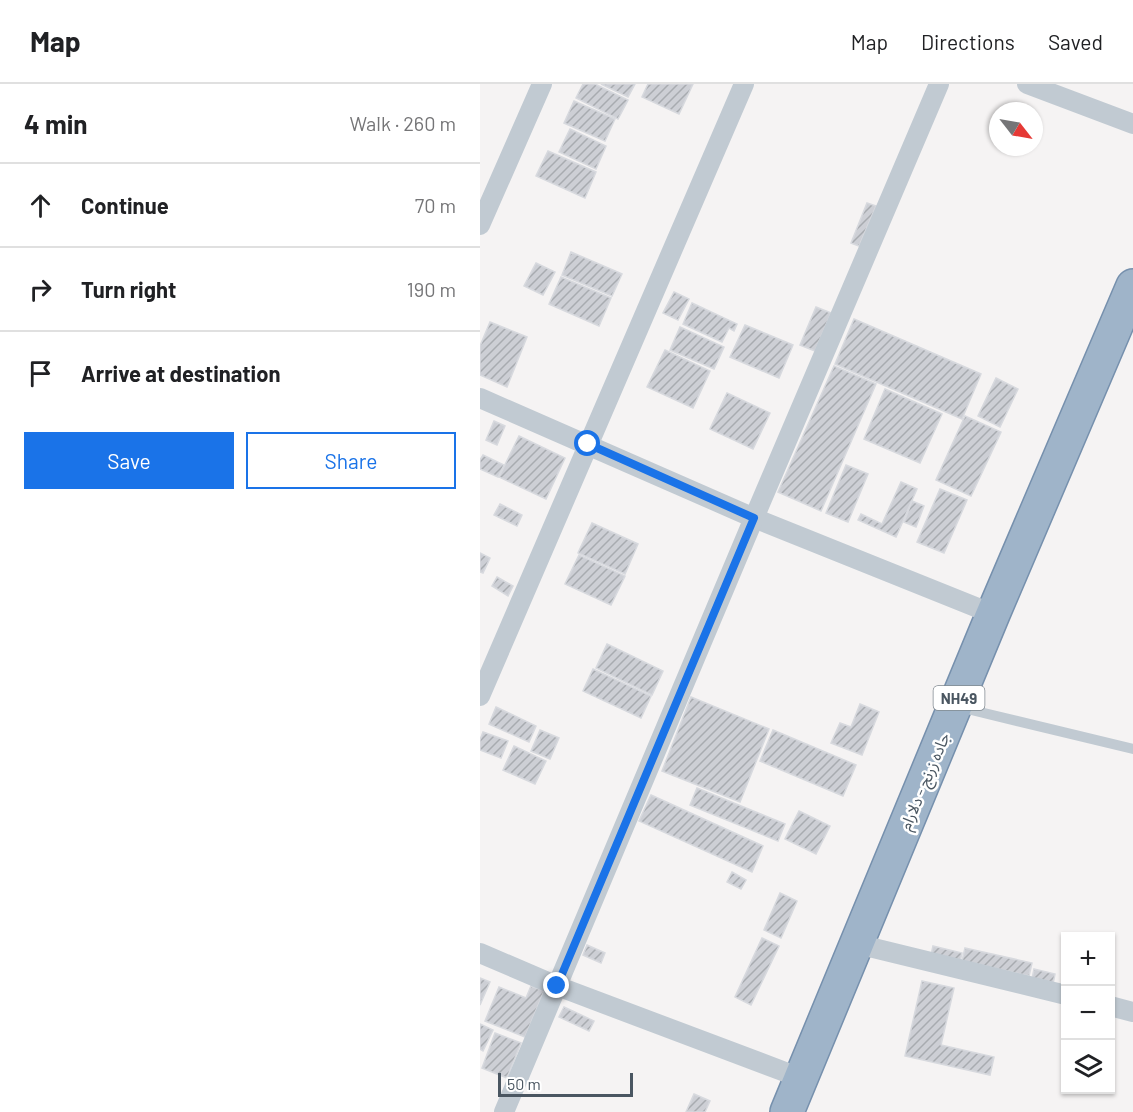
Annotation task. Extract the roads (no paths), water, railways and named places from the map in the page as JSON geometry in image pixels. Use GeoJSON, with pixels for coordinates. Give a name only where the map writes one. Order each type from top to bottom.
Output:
{"type":"FeatureCollection","features":[{"type":"Feature","properties":{"kind":"highway","name":"جاده زرنج - دلارام"},"geometry":{"type":"LineString","coordinates":[[787,1112],[993,614],[1133,286]]}},
{"type":"Feature","properties":{"kind":"street"},"geometry":{"type":"LineString","coordinates":[[480,225],[542,84]]}},
{"type":"Feature","properties":{"kind":"street"},"geometry":{"type":"LineString","coordinates":[[480,696],[744,84]]}},
{"type":"Feature","properties":{"kind":"street"},"geometry":{"type":"LineString","coordinates":[[504,1112],[939,84]]}},
{"type":"Feature","properties":{"kind":"street"},"geometry":{"type":"LineString","coordinates":[[1027,84],[1133,124]]}},
{"type":"Feature","properties":{"kind":"street"},"geometry":{"type":"LineString","coordinates":[[480,398],[754,518],[993,614]]}},
{"type":"Feature","properties":{"kind":"street"},"geometry":{"type":"LineString","coordinates":[[857,944],[1061,994]]}},
{"type":"Feature","properties":{"kind":"street"},"geometry":{"type":"LineString","coordinates":[[480,953],[557,986],[801,1078]]}},
{"type":"Feature","properties":{"kind":"street"},"geometry":{"type":"LineString","coordinates":[[1115,1007],[1133,1012]]}},
{"type":"Feature","properties":{"kind":"lane"},"geometry":{"type":"LineString","coordinates":[[955,706],[1133,748]]}}]}
